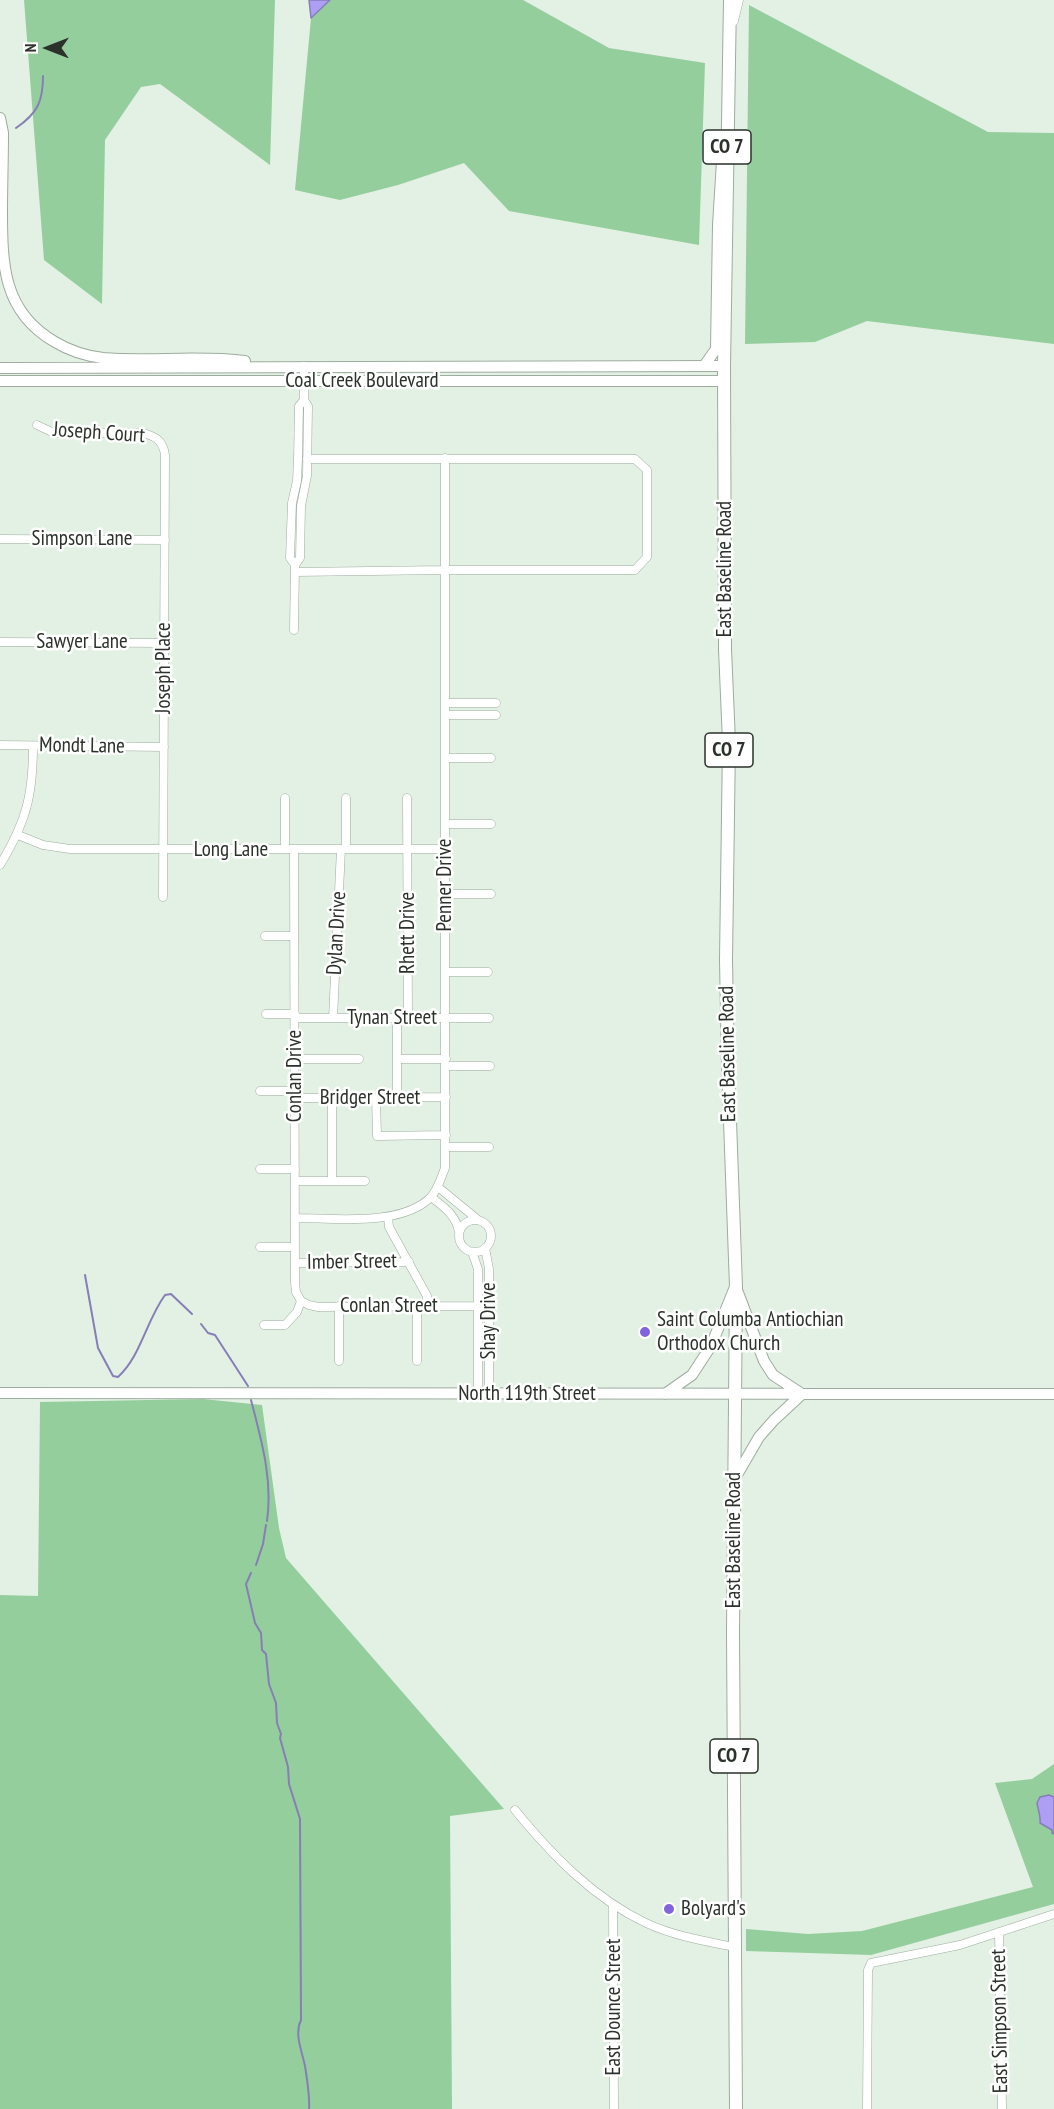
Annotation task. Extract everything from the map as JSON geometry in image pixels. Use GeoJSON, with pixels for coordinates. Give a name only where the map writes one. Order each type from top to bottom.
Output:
{"type":"FeatureCollection","features":[{"type":"Feature","properties":{"kind":"main road","name":"East Baseline Road"},"geometry":{"type":"LineString","coordinates":[[730,0],[724,366],[724,649],[729,742],[727,1021],[735,1287],[734,1947],[736,2109]]}},
{"type":"Feature","properties":{"kind":"main road"},"geometry":{"type":"LineString","coordinates":[[704,366],[716,348],[720,195],[728,107]]}},
{"type":"Feature","properties":{"kind":"main road"},"geometry":{"type":"LineString","coordinates":[[0,118],[3,133],[3,261],[7,283],[17,305],[32,325],[46,337],[64,348],[83,355],[103,358],[223,358],[290,366]]}},
{"type":"Feature","properties":{"kind":"main road","name":"Coal Creek Boulevard"},"geometry":{"type":"LineString","coordinates":[[0,368],[724,366]]}},
{"type":"Feature","properties":{"kind":"main road","name":"Coal Creek Boulevard"},"geometry":{"type":"LineString","coordinates":[[0,381],[724,381]]}},
{"type":"Feature","properties":{"kind":"main road"},"geometry":{"type":"LineString","coordinates":[[734,1480],[759,1437],[802,1394],[774,1375],[764,1361],[735,1287]]}},
{"type":"Feature","properties":{"kind":"main road"},"geometry":{"type":"LineString","coordinates":[[665,1395],[692,1375],[705,1356],[735,1287]]}},
{"type":"Feature","properties":{"kind":"main road","name":"North 119th Street"},"geometry":{"type":"LineString","coordinates":[[0,1393],[1054,1394]]}},
{"type":"Feature","properties":{"kind":"street"},"geometry":{"type":"LineString","coordinates":[[729,40],[739,0]]}},
{"type":"Feature","properties":{"kind":"street"},"geometry":{"type":"LineString","coordinates":[[294,630],[295,569],[300,558],[299,530],[307,459],[308,406],[304,400],[304,366]]}},
{"type":"Feature","properties":{"kind":"street"},"geometry":{"type":"LineString","coordinates":[[295,569],[290,558],[292,503],[297,482],[298,406],[304,400]]}},
{"type":"Feature","properties":{"kind":"street","name":"Joseph Court"},"geometry":{"type":"LineString","coordinates":[[37,425],[54,433],[143,433],[160,441]]}},
{"type":"Feature","properties":{"kind":"street","name":"Joseph Place"},"geometry":{"type":"LineString","coordinates":[[160,441],[165,455],[163,897]]}},
{"type":"Feature","properties":{"kind":"street","name":"Penner Drive"},"geometry":{"type":"LineString","coordinates":[[431,1197],[438,1187],[445,1168],[446,1147],[445,458]]}},
{"type":"Feature","properties":{"kind":"street"},"geometry":{"type":"LineString","coordinates":[[295,569],[635,570],[647,557],[647,470],[635,459],[307,459]]}},
{"type":"Feature","properties":{"kind":"street","name":"Simpson Lane"},"geometry":{"type":"LineString","coordinates":[[0,539],[165,540]]}},
{"type":"Feature","properties":{"kind":"street","name":"Sawyer Lane"},"geometry":{"type":"LineString","coordinates":[[0,642],[165,643]]}},
{"type":"Feature","properties":{"kind":"street"},"geometry":{"type":"LineString","coordinates":[[445,704],[496,703]]}},
{"type":"Feature","properties":{"kind":"street"},"geometry":{"type":"LineString","coordinates":[[445,716],[496,716]]}},
{"type":"Feature","properties":{"kind":"street","name":"Mondt Lane"},"geometry":{"type":"LineString","coordinates":[[0,745],[164,747]]}},
{"type":"Feature","properties":{"kind":"street"},"geometry":{"type":"LineString","coordinates":[[0,865],[18,835],[28,802],[33,777],[33,746]]}},
{"type":"Feature","properties":{"kind":"street"},"geometry":{"type":"LineString","coordinates":[[445,758],[490,758]]}},
{"type":"Feature","properties":{"kind":"street"},"geometry":{"type":"LineString","coordinates":[[285,798],[285,849]]}},
{"type":"Feature","properties":{"kind":"street","name":"Dylan Drive"},"geometry":{"type":"LineString","coordinates":[[333,1018],[346,798]]}},
{"type":"Feature","properties":{"kind":"street","name":"Rhett Drive"},"geometry":{"type":"LineString","coordinates":[[408,798],[408,1018]]}},
{"type":"Feature","properties":{"kind":"street"},"geometry":{"type":"LineString","coordinates":[[445,824],[491,824]]}},
{"type":"Feature","properties":{"kind":"street","name":"Long Lane"},"geometry":{"type":"LineString","coordinates":[[18,835],[43,845],[70,849],[445,849]]}},
{"type":"Feature","properties":{"kind":"street","name":"Conlan Drive"},"geometry":{"type":"LineString","coordinates":[[294,849],[295,1263],[296,1292],[301,1301]]}},
{"type":"Feature","properties":{"kind":"street"},"geometry":{"type":"LineString","coordinates":[[445,894],[490,894]]}},
{"type":"Feature","properties":{"kind":"street"},"geometry":{"type":"LineString","coordinates":[[265,936],[294,936]]}},
{"type":"Feature","properties":{"kind":"street"},"geometry":{"type":"LineString","coordinates":[[446,972],[488,972]]}},
{"type":"Feature","properties":{"kind":"street","name":"Tynan Street"},"geometry":{"type":"LineString","coordinates":[[266,1014],[333,1018],[489,1018]]}},
{"type":"Feature","properties":{"kind":"street"},"geometry":{"type":"LineString","coordinates":[[397,1098],[398,1018]]}},
{"type":"Feature","properties":{"kind":"street"},"geometry":{"type":"LineString","coordinates":[[295,1059],[359,1059]]}},
{"type":"Feature","properties":{"kind":"street"},"geometry":{"type":"LineString","coordinates":[[397,1059],[490,1066]]}},
{"type":"Feature","properties":{"kind":"street","name":"Bridger Street"},"geometry":{"type":"LineString","coordinates":[[260,1091],[332,1098],[446,1097]]}},
{"type":"Feature","properties":{"kind":"street"},"geometry":{"type":"LineString","coordinates":[[332,1098],[332,1181]]}},
{"type":"Feature","properties":{"kind":"street"},"geometry":{"type":"LineString","coordinates":[[376,1098],[377,1136],[446,1135]]}},
{"type":"Feature","properties":{"kind":"street"},"geometry":{"type":"LineString","coordinates":[[446,1147],[489,1147]]}},
{"type":"Feature","properties":{"kind":"street"},"geometry":{"type":"LineString","coordinates":[[260,1169],[295,1168]]}},
{"type":"Feature","properties":{"kind":"street"},"geometry":{"type":"LineString","coordinates":[[295,1181],[365,1181]]}},
{"type":"Feature","properties":{"kind":"street"},"geometry":{"type":"LineString","coordinates":[[438,1187],[469,1215],[478,1220]]}},
{"type":"Feature","properties":{"kind":"street"},"geometry":{"type":"LineString","coordinates":[[295,1218],[388,1217],[408,1212],[431,1197]]}},
{"type":"Feature","properties":{"kind":"street","name":"Shay Drive"},"geometry":{"type":"LineString","coordinates":[[431,1197],[451,1213],[458,1223],[460,1243],[472,1252],[478,1269],[484,1394]]}},
{"type":"Feature","properties":{"kind":"street"},"geometry":{"type":"LineString","coordinates":[[388,1217],[389,1227],[427,1296],[427,1306]]}},
{"type":"Feature","properties":{"kind":"street"},"geometry":{"type":"LineString","coordinates":[[459,1233],[464,1224],[478,1220]]}},
{"type":"Feature","properties":{"kind":"street","name":"Shay Drive"},"geometry":{"type":"LineString","coordinates":[[478,1220],[490,1230],[490,1239],[485,1248],[489,1269],[484,1394]]}},
{"type":"Feature","properties":{"kind":"street"},"geometry":{"type":"LineString","coordinates":[[260,1247],[295,1247]]}},
{"type":"Feature","properties":{"kind":"street","name":"Shay Drive"},"geometry":{"type":"LineString","coordinates":[[472,1252],[485,1248]]}},
{"type":"Feature","properties":{"kind":"street","name":"Imber Street"},"geometry":{"type":"LineString","coordinates":[[295,1263],[409,1262]]}},
{"type":"Feature","properties":{"kind":"street"},"geometry":{"type":"LineString","coordinates":[[264,1325],[285,1325],[297,1312],[301,1301]]}},
{"type":"Feature","properties":{"kind":"street","name":"Conlan Street"},"geometry":{"type":"LineString","coordinates":[[301,1301],[318,1306],[478,1306]]}},
{"type":"Feature","properties":{"kind":"street"},"geometry":{"type":"LineString","coordinates":[[339,1306],[339,1361]]}},
{"type":"Feature","properties":{"kind":"street"},"geometry":{"type":"LineString","coordinates":[[417,1306],[417,1361]]}},
{"type":"Feature","properties":{"kind":"street"},"geometry":{"type":"LineString","coordinates":[[515,1810],[576,1875],[613,1905],[665,1931],[734,1947]]}},
{"type":"Feature","properties":{"kind":"street","name":"East Dounce Street"},"geometry":{"type":"LineString","coordinates":[[613,1905],[614,2109]]}},
{"type":"Feature","properties":{"kind":"street"},"geometry":{"type":"LineString","coordinates":[[867,2109],[868,1970],[871,1963],[960,1945],[1054,1914]]}},
{"type":"Feature","properties":{"kind":"street","name":"East Simpson Street"},"geometry":{"type":"LineString","coordinates":[[999,1932],[1002,2109]]}},
{"type":"Feature","properties":{"kind":"green space"},"geometry":{"type":"Polygon","coordinates":[[[24,0],[275,0],[270,165],[160,84],[141,87],[105,140],[102,304],[44,260],[24,0]]]}},
{"type":"Feature","properties":{"kind":"green space"},"geometry":{"type":"Polygon","coordinates":[[[330,0],[523,0],[609,48],[705,63],[699,245],[509,211],[464,163],[398,185],[340,200],[295,190],[311,18],[330,0]]]}},
{"type":"Feature","properties":{"kind":"green space"},"geometry":{"type":"Polygon","coordinates":[[[749,5],[988,132],[1054,133],[1054,344],[867,321],[815,342],[745,344],[749,5]]]}},
{"type":"Feature","properties":{"kind":"green space"},"geometry":{"type":"Polygon","coordinates":[[[203,1399],[262,1405],[279,1528],[286,1558],[504,1809],[450,1816],[452,2109],[0,2109],[0,1595],[38,1596],[40,1402],[203,1399]]]}},
{"type":"Feature","properties":{"kind":"green space"},"geometry":{"type":"Polygon","coordinates":[[[1054,1764],[1054,1904],[871,1955],[746,1951],[746,1929],[808,1934],[862,1931],[1033,1887],[995,1783],[1032,1779],[1054,1764]]]}},
{"type":"Feature","properties":{"kind":"shaded area"},"geometry":{"type":"Polygon","coordinates":[[[309,0],[330,0],[311,18],[309,0]]]}},
{"type":"Feature","properties":{"kind":"shaded area"},"geometry":{"type":"Polygon","coordinates":[[[1049,1795],[1054,1797],[1054,1834],[1052,1830],[1040,1823],[1037,1803],[1040,1797],[1049,1795]]]}},
{"type":"Feature","properties":{"kind":"waterway"},"geometry":{"type":"LineString","coordinates":[[16,128],[30,117],[38,106],[42,93],[43,76]]}},
{"type":"Feature","properties":{"kind":"waterway"},"geometry":{"type":"LineString","coordinates":[[85,1275],[98,1348],[113,1376],[118,1377],[126,1369],[165,1295],[171,1294],[192,1314]]}},
{"type":"Feature","properties":{"kind":"waterway"},"geometry":{"type":"LineString","coordinates":[[201,1324],[208,1333],[215,1335],[248,1386]]}},
{"type":"Feature","properties":{"kind":"waterway"},"geometry":{"type":"LineString","coordinates":[[251,1400],[267,1475],[267,1521]]}},
{"type":"Feature","properties":{"kind":"waterway"},"geometry":{"type":"LineString","coordinates":[[256,1565],[266,1525]]}},
{"type":"Feature","properties":{"kind":"waterway"},"geometry":{"type":"LineString","coordinates":[[251,1573],[246,1584],[255,1623],[261,1633],[262,1650],[266,1654],[269,1684],[276,1703],[277,1723],[288,1767],[289,1784],[300,1819],[301,2020],[298,2037],[307,2076],[309,2109]]}},
{"type":"Feature","properties":{"kind":"place","name":"Saint Columba Antiochian Orthodox Church"},"geometry":{"type":"Point","coordinates":[645,1332]}},
{"type":"Feature","properties":{"kind":"place","name":"Bolyard's"},"geometry":{"type":"Point","coordinates":[669,1909]}}]}
